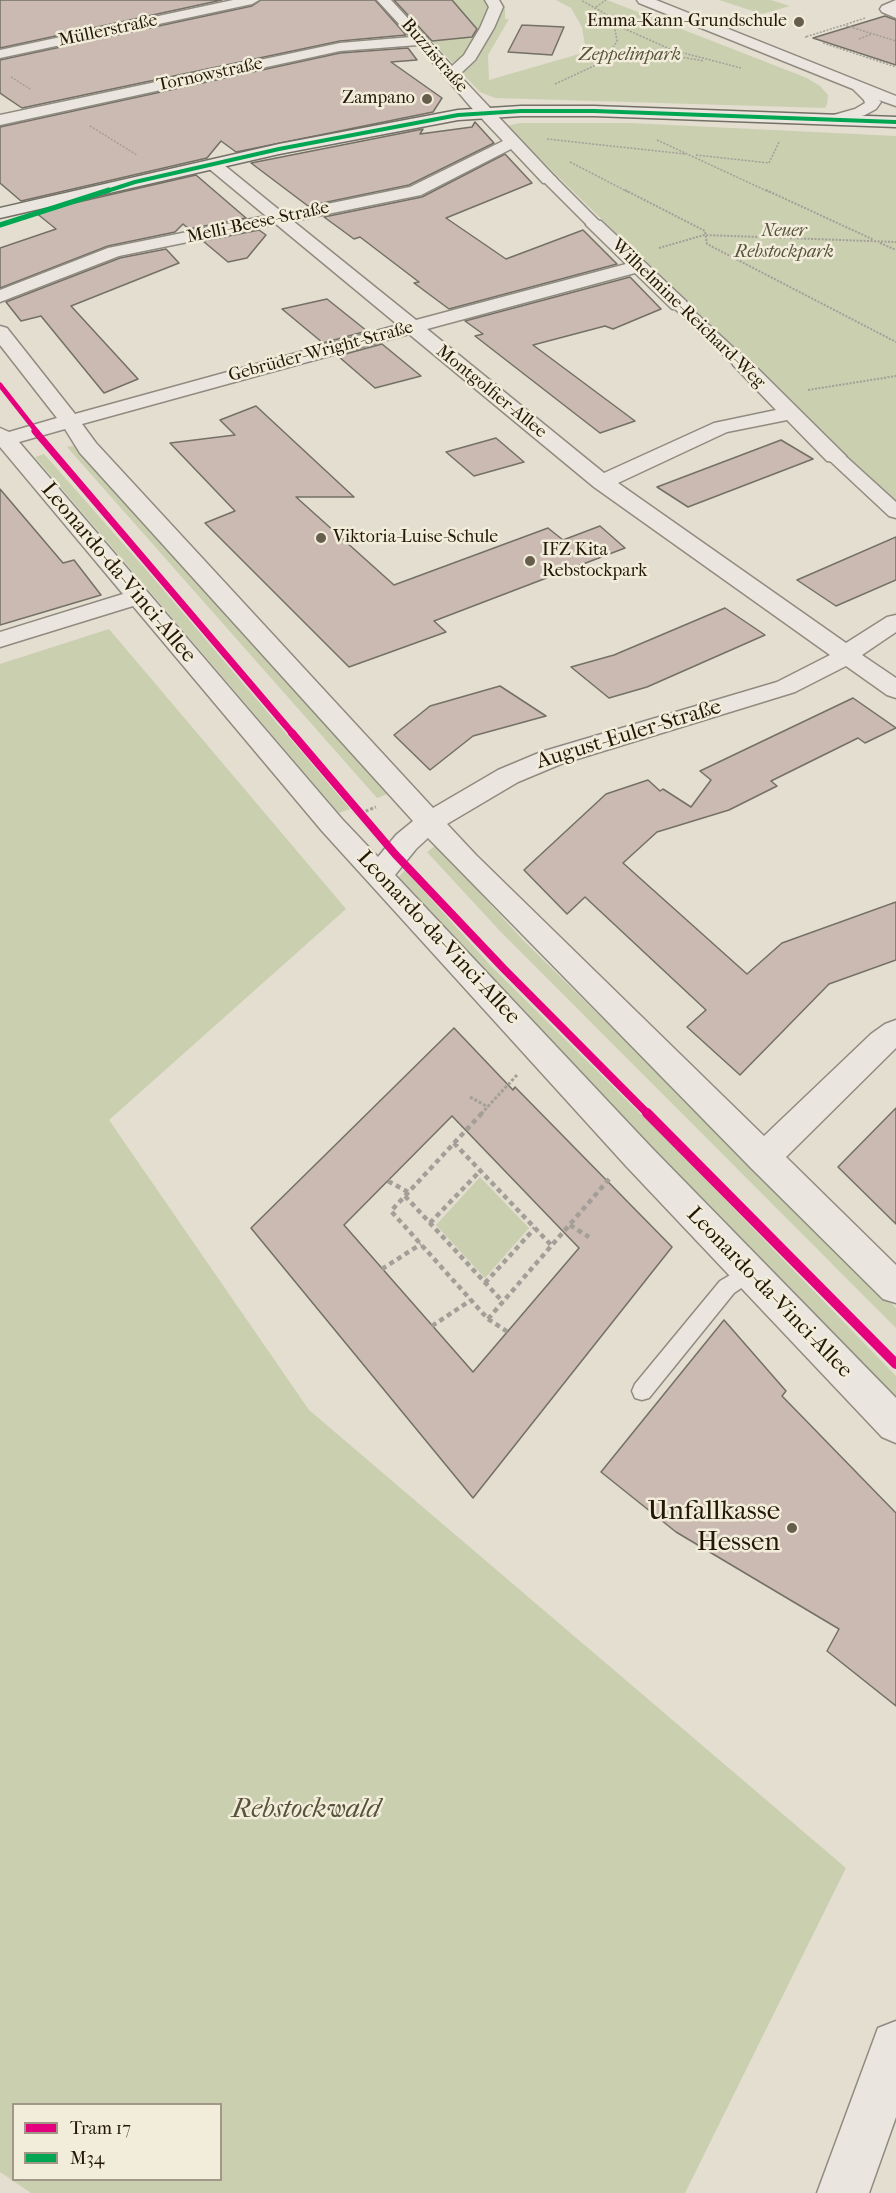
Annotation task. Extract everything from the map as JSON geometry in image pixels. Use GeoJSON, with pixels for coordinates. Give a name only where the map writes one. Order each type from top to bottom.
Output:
{"type":"FeatureCollection","features":[{"type":"Feature","properties":{"kind":"street","name":"Müllerstraße"},"geometry":{"type":"LineString","coordinates":[[0,54],[252,0]]}},
{"type":"Feature","properties":{"kind":"street","name":"Buzzistraße"},"geometry":{"type":"LineString","coordinates":[[384,0],[422,40],[483,112]]}},
{"type":"Feature","properties":{"kind":"street"},"geometry":{"type":"LineString","coordinates":[[452,74],[470,57],[487,28],[496,7],[492,0]]}},
{"type":"Feature","properties":{"kind":"street"},"geometry":{"type":"LineString","coordinates":[[638,2],[896,101]]}},
{"type":"Feature","properties":{"kind":"street"},"geometry":{"type":"LineString","coordinates":[[896,4],[887,9],[896,14]]}},
{"type":"Feature","properties":{"kind":"street","name":"Tornowstraße"},"geometry":{"type":"LineString","coordinates":[[0,120],[340,47],[422,40]]}},
{"type":"Feature","properties":{"kind":"street"},"geometry":{"type":"LineString","coordinates":[[835,119],[860,112],[871,106],[873,102],[870,97],[859,87]]}},
{"type":"Feature","properties":{"kind":"street"},"geometry":{"type":"LineString","coordinates":[[0,213],[388,127],[483,112],[670,112],[896,122]]}},
{"type":"Feature","properties":{"kind":"street","name":"Wilhelmine-Reichard-Weg"},"geometry":{"type":"LineString","coordinates":[[483,112],[595,225],[896,512]]}},
{"type":"Feature","properties":{"kind":"street","name":"Melli-Beese-Straße"},"geometry":{"type":"LineString","coordinates":[[0,296],[114,252],[415,191],[512,142]]}},
{"type":"Feature","properties":{"kind":"street","name":"Montgolfier-Allee"},"geometry":{"type":"LineString","coordinates":[[213,164],[282,218],[602,482],[896,690]]}},
{"type":"Feature","properties":{"kind":"street"},"geometry":{"type":"LineString","coordinates":[[0,225],[135,182]]}},
{"type":"Feature","properties":{"kind":"street","name":"Gebrüder-Wright-Straße"},"geometry":{"type":"LineString","coordinates":[[2,438],[72,423],[634,262]]}},
{"type":"Feature","properties":{"kind":"street"},"geometry":{"type":"LineString","coordinates":[[0,332],[72,423],[88,448],[466,862],[896,1288]]}},
{"type":"Feature","properties":{"kind":"street"},"geometry":{"type":"LineString","coordinates":[[602,482],[721,427],[791,413]]}},
{"type":"Feature","properties":{"kind":"street","name":"Leonardo-da-Vinci-Allee"},"geometry":{"type":"LineString","coordinates":[[2,438],[326,817],[633,1150],[896,1425]]}},
{"type":"Feature","properties":{"kind":"street"},"geometry":{"type":"LineString","coordinates":[[0,640],[138,597]]}},
{"type":"Feature","properties":{"kind":"street","name":"August-Euler-Straße"},"geometry":{"type":"LineString","coordinates":[[379,874],[406,842],[430,822],[508,776],[534,765],[786,687],[846,656],[862,642],[896,622]]}},
{"type":"Feature","properties":{"kind":"street"},"geometry":{"type":"LineString","coordinates":[[764,1158],[896,1032]]}},
{"type":"Feature","properties":{"kind":"street"},"geometry":{"type":"LineString","coordinates":[[843,2193],[896,2046]]}},
{"type":"Feature","properties":{"kind":"lane"},"geometry":{"type":"LineString","coordinates":[[642,1391],[727,1287],[749,1272]]}},
{"type":"Feature","properties":{"kind":"path"},"geometry":{"type":"LineString","coordinates":[[550,87],[582,73],[607,57],[617,41],[614,24],[609,16],[581,0]]}},
{"type":"Feature","properties":{"kind":"path"},"geometry":{"type":"LineString","coordinates":[[596,7],[606,0]]}},
{"type":"Feature","properties":{"kind":"path"},"geometry":{"type":"LineString","coordinates":[[614,24],[672,50],[750,71]]}},
{"type":"Feature","properties":{"kind":"path"},"geometry":{"type":"LineString","coordinates":[[844,25],[805,37],[896,67]]}},
{"type":"Feature","properties":{"kind":"path"},"geometry":{"type":"LineString","coordinates":[[859,39],[873,34]]}},
{"type":"Feature","properties":{"kind":"path"},"geometry":{"type":"LineString","coordinates":[[542,138],[769,164],[781,138]]}},
{"type":"Feature","properties":{"kind":"path"},"geometry":{"type":"LineString","coordinates":[[690,155],[896,250]]}},
{"type":"Feature","properties":{"kind":"path"},"geometry":{"type":"LineString","coordinates":[[571,162],[705,231],[707,244],[896,342]]}},
{"type":"Feature","properties":{"kind":"path"},"geometry":{"type":"LineString","coordinates":[[634,262],[704,235],[896,242]]}},
{"type":"Feature","properties":{"kind":"path"},"geometry":{"type":"LineString","coordinates":[[773,395],[896,376]]}},
{"type":"Feature","properties":{"kind":"path"},"geometry":{"type":"LineString","coordinates":[[507,1332],[488,1319],[391,1211],[541,1051]]}},
{"type":"Feature","properties":{"kind":"path"},"geometry":{"type":"LineString","coordinates":[[470,1097],[488,1107]]}},
{"type":"Feature","properties":{"kind":"path"},"geometry":{"type":"LineString","coordinates":[[454,1143],[552,1246]]}},
{"type":"Feature","properties":{"kind":"path"},"geometry":{"type":"LineString","coordinates":[[488,1319],[633,1150]]}},
{"type":"Feature","properties":{"kind":"path"},"geometry":{"type":"LineString","coordinates":[[430,1223],[480,1171]]}},
{"type":"Feature","properties":{"kind":"path"},"geometry":{"type":"LineString","coordinates":[[388,1181],[407,1194],[430,1223],[503,1302]]}},
{"type":"Feature","properties":{"kind":"path"},"geometry":{"type":"LineString","coordinates":[[570,1225],[589,1237]]}},
{"type":"Feature","properties":{"kind":"path"},"geometry":{"type":"LineString","coordinates":[[485,1283],[535,1228]]}},
{"type":"Feature","properties":{"kind":"path"},"geometry":{"type":"LineString","coordinates":[[382,1269],[421,1244]]}},
{"type":"Feature","properties":{"kind":"path"},"geometry":{"type":"LineString","coordinates":[[432,1326],[471,1300]]}},
{"type":"Feature","properties":{"kind":"green space","name":"Zeppelinpark"},"geometry":{"type":"Polygon","coordinates":[[[393,0],[417,0],[471,22],[452,0],[500,0],[505,6],[505,19],[509,19],[488,55],[489,80],[586,52],[582,27],[571,8],[556,0],[607,0],[807,78],[820,86],[828,95],[827,104],[825,108],[495,98],[480,92],[393,0]]]}},
{"type":"Feature","properties":{"kind":"green space"},"geometry":{"type":"Polygon","coordinates":[[[719,0],[771,0],[790,6],[762,14],[719,0]]]}},
{"type":"Feature","properties":{"kind":"green space","name":"Neuer Rebstockpark"},"geometry":{"type":"Polygon","coordinates":[[[520,123],[630,123],[896,136],[896,503],[799,412],[506,126],[520,123]]]}},
{"type":"Feature","properties":{"kind":"green space"},"geometry":{"type":"Polygon","coordinates":[[[76,445],[390,793],[377,798],[67,447],[76,445]]]}},
{"type":"Feature","properties":{"kind":"green space"},"geometry":{"type":"Polygon","coordinates":[[[44,454],[149,573],[350,809],[339,813],[35,457],[44,454]]]}},
{"type":"Feature","properties":{"kind":"green space","name":"Rebstockwald"},"geometry":{"type":"Polygon","coordinates":[[[109,629],[346,909],[109,1120],[309,1410],[846,1868],[685,2193],[31,2193],[13,2181],[222,2181],[222,2103],[12,2103],[12,2180],[0,2172],[0,664],[109,629]]]}},
{"type":"Feature","properties":{"kind":"green space"},"geometry":{"type":"Polygon","coordinates":[[[436,845],[523,940],[896,1308],[896,1328],[499,930],[427,852],[436,845]]]}},
{"type":"Feature","properties":{"kind":"green space"},"geometry":{"type":"Polygon","coordinates":[[[405,870],[490,965],[680,1153],[896,1376],[896,1403],[458,949],[402,886],[398,878],[405,870]]]}},
{"type":"Feature","properties":{"kind":"green space"},"geometry":{"type":"Polygon","coordinates":[[[480,1177],[529,1228],[485,1278],[436,1225],[480,1177]]]}},
{"type":"Feature","properties":{"kind":"building"},"geometry":{"type":"Polygon","coordinates":[[[0,0],[222,0],[0,48],[0,0]]]}},
{"type":"Feature","properties":{"kind":"building"},"geometry":{"type":"Polygon","coordinates":[[[261,0],[375,0],[406,35],[340,41],[22,108],[0,93],[0,60],[252,6],[261,0]]]}},
{"type":"Feature","properties":{"kind":"building"},"geometry":{"type":"Polygon","coordinates":[[[394,0],[452,0],[477,29],[472,37],[432,41],[394,0]]]}},
{"type":"Feature","properties":{"kind":"building"},"geometry":{"type":"Polygon","coordinates":[[[885,16],[896,20],[896,65],[813,38],[885,16]]]}},
{"type":"Feature","properties":{"kind":"building"},"geometry":{"type":"Polygon","coordinates":[[[522,25],[564,27],[552,55],[508,52],[522,25]]]}},
{"type":"Feature","properties":{"kind":"building"},"geometry":{"type":"Polygon","coordinates":[[[408,48],[417,60],[391,62],[442,98],[433,112],[236,152],[221,141],[207,158],[21,201],[0,183],[0,127],[340,53],[408,48]]]}},
{"type":"Feature","properties":{"kind":"building"},"geometry":{"type":"Polygon","coordinates":[[[475,122],[494,143],[409,185],[308,206],[251,163],[423,129],[420,134],[472,127],[475,122]]]}},
{"type":"Feature","properties":{"kind":"building"},"geometry":{"type":"Polygon","coordinates":[[[505,154],[532,183],[446,218],[506,259],[583,230],[617,264],[449,309],[414,283],[419,282],[360,237],[354,239],[324,217],[422,197],[505,154]]]}},
{"type":"Feature","properties":{"kind":"building"},"geometry":{"type":"Polygon","coordinates":[[[196,175],[246,218],[189,229],[183,224],[175,232],[108,246],[0,288],[0,248],[56,229],[35,212],[196,175]]]}},
{"type":"Feature","properties":{"kind":"building"},"geometry":{"type":"Polygon","coordinates":[[[259,230],[266,235],[247,258],[228,262],[203,241],[259,230]]]}},
{"type":"Feature","properties":{"kind":"building"},"geometry":{"type":"Polygon","coordinates":[[[166,249],[179,263],[71,306],[138,379],[104,393],[41,316],[21,321],[6,302],[120,258],[166,249]]]}},
{"type":"Feature","properties":{"kind":"building"},"geometry":{"type":"Polygon","coordinates":[[[630,277],[661,309],[613,329],[605,326],[533,345],[635,421],[600,433],[475,336],[483,334],[465,321],[630,277]]]}},
{"type":"Feature","properties":{"kind":"building"},"geometry":{"type":"Polygon","coordinates":[[[327,299],[367,331],[323,343],[282,309],[327,299]]]}},
{"type":"Feature","properties":{"kind":"building"},"geometry":{"type":"Polygon","coordinates":[[[382,344],[421,376],[375,388],[338,356],[382,344]]]}},
{"type":"Feature","properties":{"kind":"building"},"geometry":{"type":"Polygon","coordinates":[[[256,406],[354,497],[296,497],[394,585],[548,528],[563,540],[600,526],[625,548],[434,621],[446,632],[349,667],[205,523],[235,511],[170,443],[235,435],[220,420],[256,406]]]}},
{"type":"Feature","properties":{"kind":"building"},"geometry":{"type":"Polygon","coordinates":[[[496,438],[524,462],[474,476],[446,452],[496,438]]]}},
{"type":"Feature","properties":{"kind":"building"},"geometry":{"type":"Polygon","coordinates":[[[781,440],[813,459],[688,507],[657,487],[781,440]]]}},
{"type":"Feature","properties":{"kind":"building"},"geometry":{"type":"Polygon","coordinates":[[[0,489],[63,563],[74,560],[101,595],[0,625],[0,489]]]}},
{"type":"Feature","properties":{"kind":"building"},"geometry":{"type":"Polygon","coordinates":[[[896,537],[896,580],[836,606],[797,580],[896,537]]]}},
{"type":"Feature","properties":{"kind":"building"},"geometry":{"type":"Polygon","coordinates":[[[725,608],[765,635],[647,687],[609,698],[571,667],[614,655],[725,608]]]}},
{"type":"Feature","properties":{"kind":"building"},"geometry":{"type":"Polygon","coordinates":[[[500,686],[546,716],[473,736],[430,770],[394,735],[430,706],[500,686]]]}},
{"type":"Feature","properties":{"kind":"building"},"geometry":{"type":"Polygon","coordinates":[[[853,698],[896,728],[865,743],[858,738],[771,781],[777,786],[729,810],[657,832],[623,863],[747,974],[782,943],[896,902],[896,960],[829,984],[740,1075],[687,1027],[706,1010],[585,897],[567,914],[524,870],[606,794],[648,780],[660,791],[663,789],[691,807],[711,780],[700,771],[853,698]]]}},
{"type":"Feature","properties":{"kind":"building"},"geometry":{"type":"Polygon","coordinates":[[[454,1028],[513,1090],[515,1087],[672,1247],[473,1498],[251,1228],[454,1028]],[[452,1116],[344,1225],[473,1372],[579,1248],[452,1116]]]}},
{"type":"Feature","properties":{"kind":"building"},"geometry":{"type":"Polygon","coordinates":[[[896,1108],[896,1224],[838,1167],[896,1108]]]}},
{"type":"Feature","properties":{"kind":"building"},"geometry":{"type":"Polygon","coordinates":[[[724,1320],[786,1391],[782,1396],[896,1513],[896,1706],[827,1651],[839,1629],[676,1532],[601,1472],[724,1320]]]}},
{"type":"Feature","properties":{"kind":"tram line","name":"17"},"geometry":{"type":"LineString","coordinates":[[0,385],[49,448],[395,854],[504,969],[896,1364]]}},
{"type":"Feature","properties":{"kind":"transit line","name":"M34"},"geometry":{"type":"LineString","coordinates":[[0,225],[135,182],[279,149],[458,115],[521,111],[594,111],[896,122]]}},
{"type":"Feature","properties":{"kind":"place","name":"Emma-Kann-Grundschule"},"geometry":{"type":"Point","coordinates":[799,22]}},
{"type":"Feature","properties":{"kind":"place","name":"Zampano"},"geometry":{"type":"Point","coordinates":[427,99]}},
{"type":"Feature","properties":{"kind":"place","name":"Viktoria-Luise-Schule"},"geometry":{"type":"Point","coordinates":[321,538]}},
{"type":"Feature","properties":{"kind":"place","name":"IFZ Kita Rebstockpark"},"geometry":{"type":"Point","coordinates":[530,561]}},
{"type":"Feature","properties":{"kind":"place","name":"Unfallkasse Hessen"},"geometry":{"type":"Point","coordinates":[792,1528]}}]}
